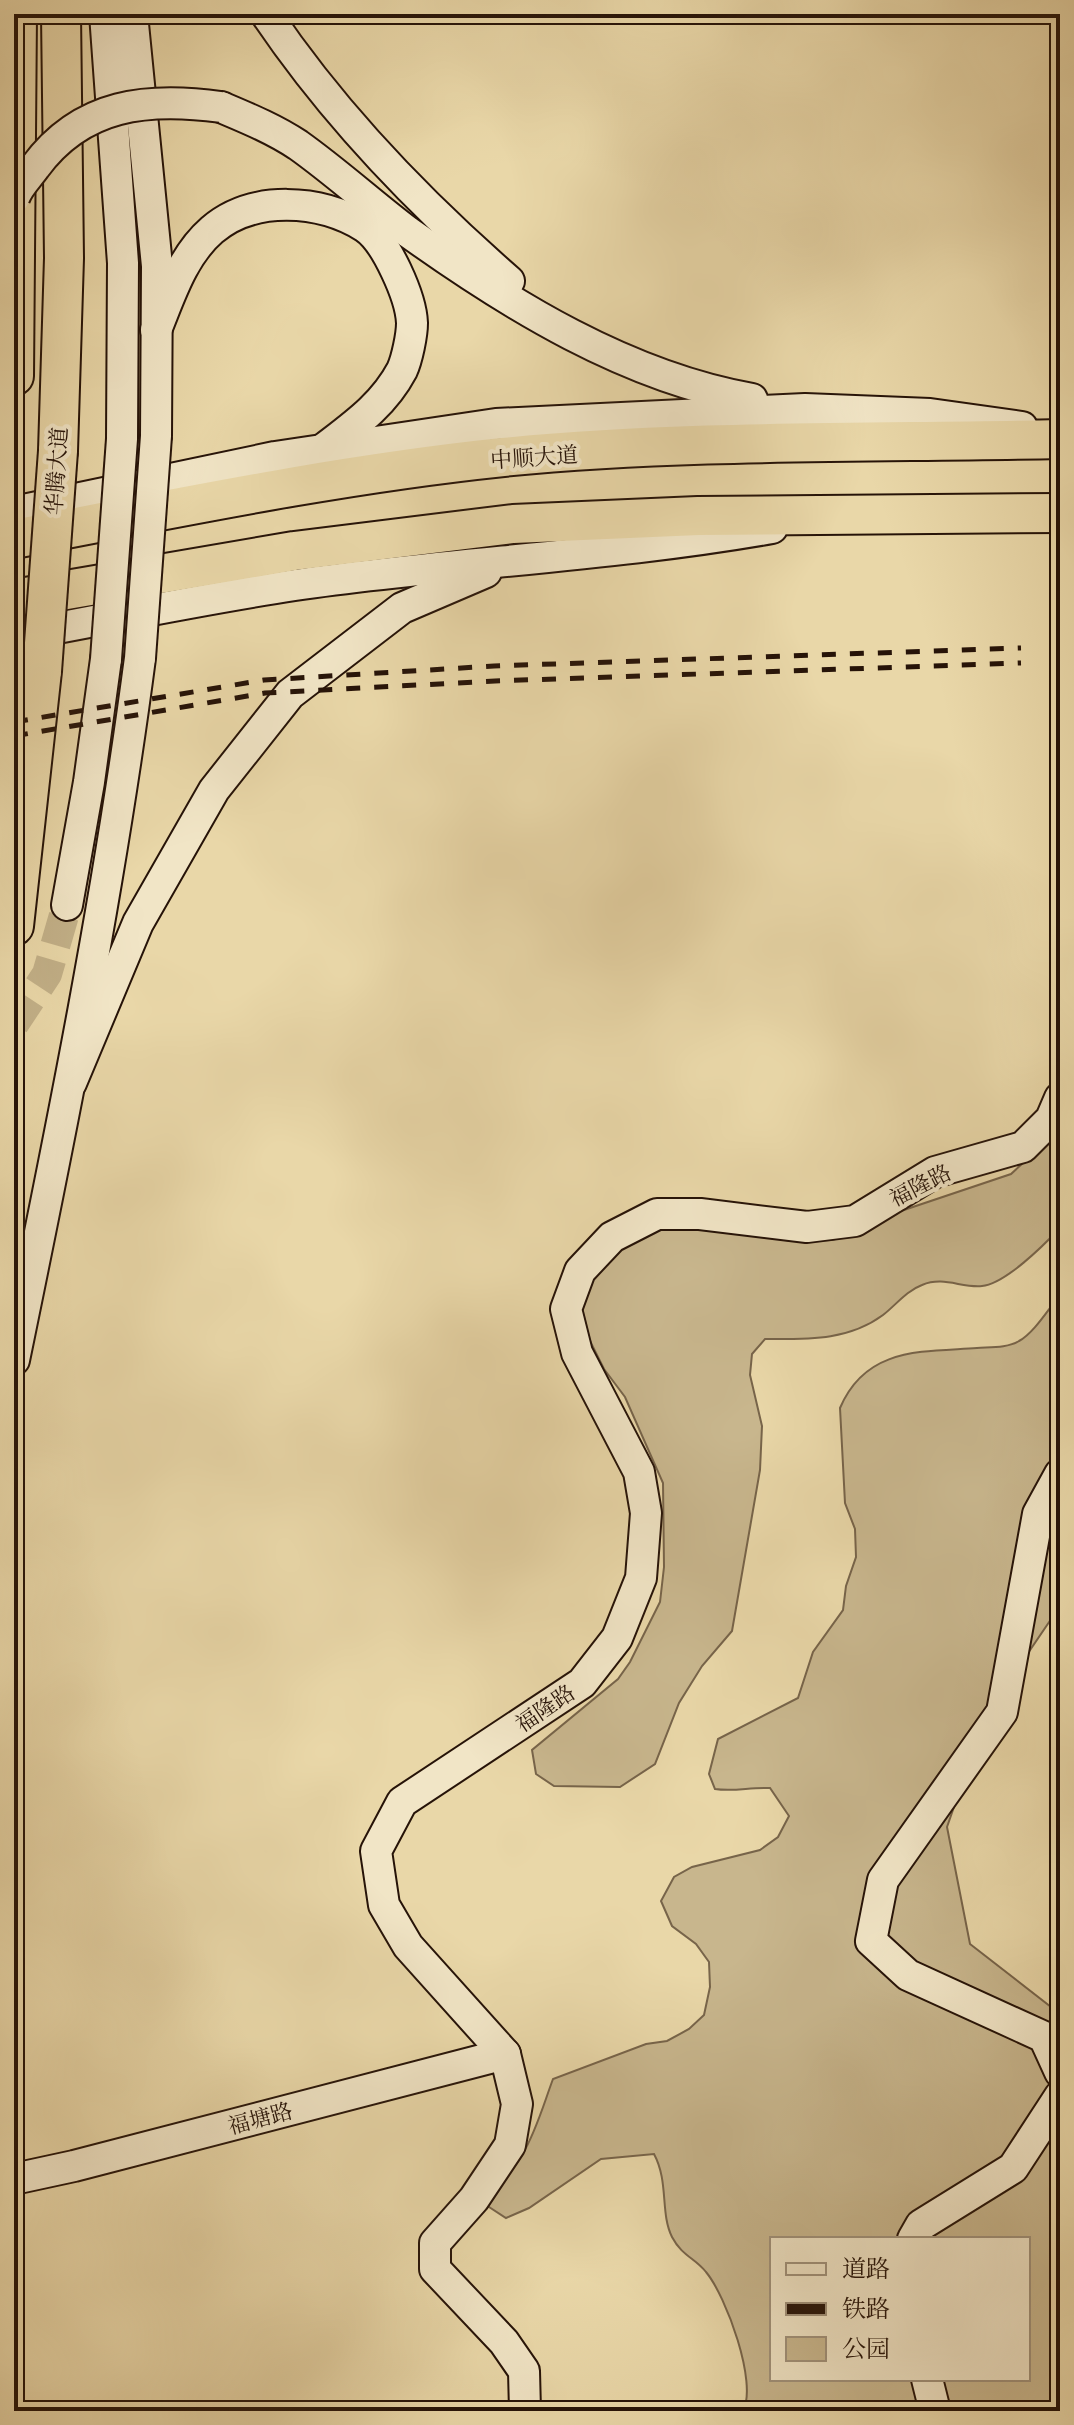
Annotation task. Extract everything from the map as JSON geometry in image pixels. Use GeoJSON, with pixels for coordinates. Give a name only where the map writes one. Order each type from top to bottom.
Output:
{"type":"FeatureCollection","features":[{"type":"Feature","properties":{"kind":"highway"},"geometry":{"type":"LineString","coordinates":[[14,376],[17,14]]}},
{"type":"Feature","properties":{"kind":"highway","name":"华腾大道"},"geometry":{"type":"LineString","coordinates":[[14,926],[42,671],[58,451],[64,258],[61,14]]}},
{"type":"Feature","properties":{"kind":"highway","name":"中顺大道"},"geometry":{"type":"LineString","coordinates":[[14,539],[283,487],[504,457],[691,446],[1060,439]]}},
{"type":"Feature","properties":{"kind":"highway"},"geometry":{"type":"LineString","coordinates":[[14,599],[294,551],[513,524],[1060,513]]}},
{"type":"Feature","properties":{"kind":"main road"},"geometry":{"type":"LineString","coordinates":[[67,905],[89,782],[106,659],[122,439],[123,263],[106,74],[105,14]]}},
{"type":"Feature","properties":{"kind":"main road"},"geometry":{"type":"LineString","coordinates":[[14,1360],[71,1083],[123,792],[140,658],[156,436],[157,266],[132,14]]}},
{"type":"Feature","properties":{"kind":"main road"},"geometry":{"type":"LineString","coordinates":[[266,14],[306,72],[361,138],[421,200],[565,329]]}},
{"type":"Feature","properties":{"kind":"main road"},"geometry":{"type":"LineString","coordinates":[[14,198],[50,147],[82,124],[126,106],[174,101],[221,107],[297,144],[450,261],[495,291],[565,329],[708,392],[805,409]]}},
{"type":"Feature","properties":{"kind":"main road"},"geometry":{"type":"LineString","coordinates":[[156,330],[182,269],[212,230],[258,205],[321,207],[367,228],[397,270],[412,323],[403,368],[375,410],[322,450]]}},
{"type":"Feature","properties":{"kind":"main road"},"geometry":{"type":"LineString","coordinates":[[14,512],[322,450],[496,424],[805,409],[930,414],[1060,432]]}},
{"type":"Feature","properties":{"kind":"main road"},"geometry":{"type":"LineString","coordinates":[[14,636],[295,585],[687,543],[843,515]]}},
{"type":"Feature","properties":{"kind":"main road"},"geometry":{"type":"LineString","coordinates":[[71,1083],[138,923],[214,790],[290,694],[402,608],[516,559]]}},
{"type":"Feature","properties":{"kind":"main road","name":"福隆路"},"geometry":{"type":"LineString","coordinates":[[525,2411],[524,2371],[504,2342],[435,2269],[435,2243],[474,2199],[510,2145],[517,2104],[505,2054],[408,1946],[384,1905],[376,1851],[402,1802],[582,1683],[617,1638],[641,1578],[646,1513],[639,1472],[577,1353],[566,1309],[580,1271],[612,1237],[657,1214],[700,1214],[807,1227],[855,1221],[935,1172],[1023,1147],[1051,1119],[1060,1098]]}},
{"type":"Feature","properties":{"kind":"main road"},"geometry":{"type":"LineString","coordinates":[[1060,1474],[1038,1514],[1002,1712],[883,1880],[871,1941],[908,1975],[1044,2037],[1060,2072]]}},
{"type":"Feature","properties":{"kind":"main road","name":"福塘路"},"geometry":{"type":"LineString","coordinates":[[14,2179],[505,2054]]}},
{"type":"Feature","properties":{"kind":"main road"},"geometry":{"type":"LineString","coordinates":[[914,2237],[921,2225],[1013,2168],[1060,2096]]}},
{"type":"Feature","properties":{"kind":"main road"},"geometry":{"type":"LineString","coordinates":[[928,2381],[935,2411]]}},
{"type":"Feature","properties":{"kind":"green space"},"geometry":{"type":"Polygon","coordinates":[[[1060,1129],[1060,1228],[1013,1271],[982,1286],[945,1282],[922,1285],[906,1294],[883,1315],[856,1330],[827,1337],[765,1339],[752,1354],[750,1375],[762,1426],[760,1470],[732,1631],[702,1666],[679,1703],[655,1764],[620,1787],[554,1786],[536,1774],[532,1750],[618,1679],[660,1602],[664,1567],[663,1483],[625,1397],[604,1369],[588,1337],[582,1316],[585,1292],[599,1268],[640,1232],[675,1223],[792,1241],[832,1240],[854,1234],[898,1212],[1011,1174],[1060,1129]]]}},
{"type":"Feature","properties":{"kind":"green space"},"geometry":{"type":"Polygon","coordinates":[[[1060,1295],[1060,1606],[986,1715],[947,1827],[970,1944],[1060,2014],[1060,2411],[743,2411],[747,2398],[746,2381],[738,2340],[714,2284],[672,2237],[666,2218],[659,2165],[654,2154],[601,2159],[529,2208],[506,2218],[486,2205],[527,2146],[553,2079],[646,2044],[667,2041],[689,2029],[704,2015],[710,1987],[709,1962],[696,1944],[672,1926],[661,1901],[674,1877],[692,1867],[760,1850],[778,1837],[789,1816],[770,1788],[715,1789],[709,1774],[718,1739],[798,1698],[813,1652],[843,1610],[846,1586],[856,1557],[855,1529],[845,1503],[840,1408],[851,1388],[864,1373],[880,1363],[936,1350],[998,1347],[1015,1343],[1041,1320],[1060,1295]]]}},
{"type":"Feature","properties":{"kind":"green space"},"geometry":{"type":"Polygon","coordinates":[[[626,2402],[654,2411],[566,2411],[586,2404],[626,2402]]]}},
{"type":"Feature","properties":{"kind":"tunnel"},"geometry":{"type":"LineString","coordinates":[[14,1024],[47,974],[67,905]]}},
{"type":"Feature","properties":{"kind":"railway"},"geometry":{"type":"LineString","coordinates":[[14,722],[264,680],[494,666],[1021,648]]}},
{"type":"Feature","properties":{"kind":"railway"},"geometry":{"type":"LineString","coordinates":[[14,736],[265,693],[495,681],[1021,663]]}}]}
